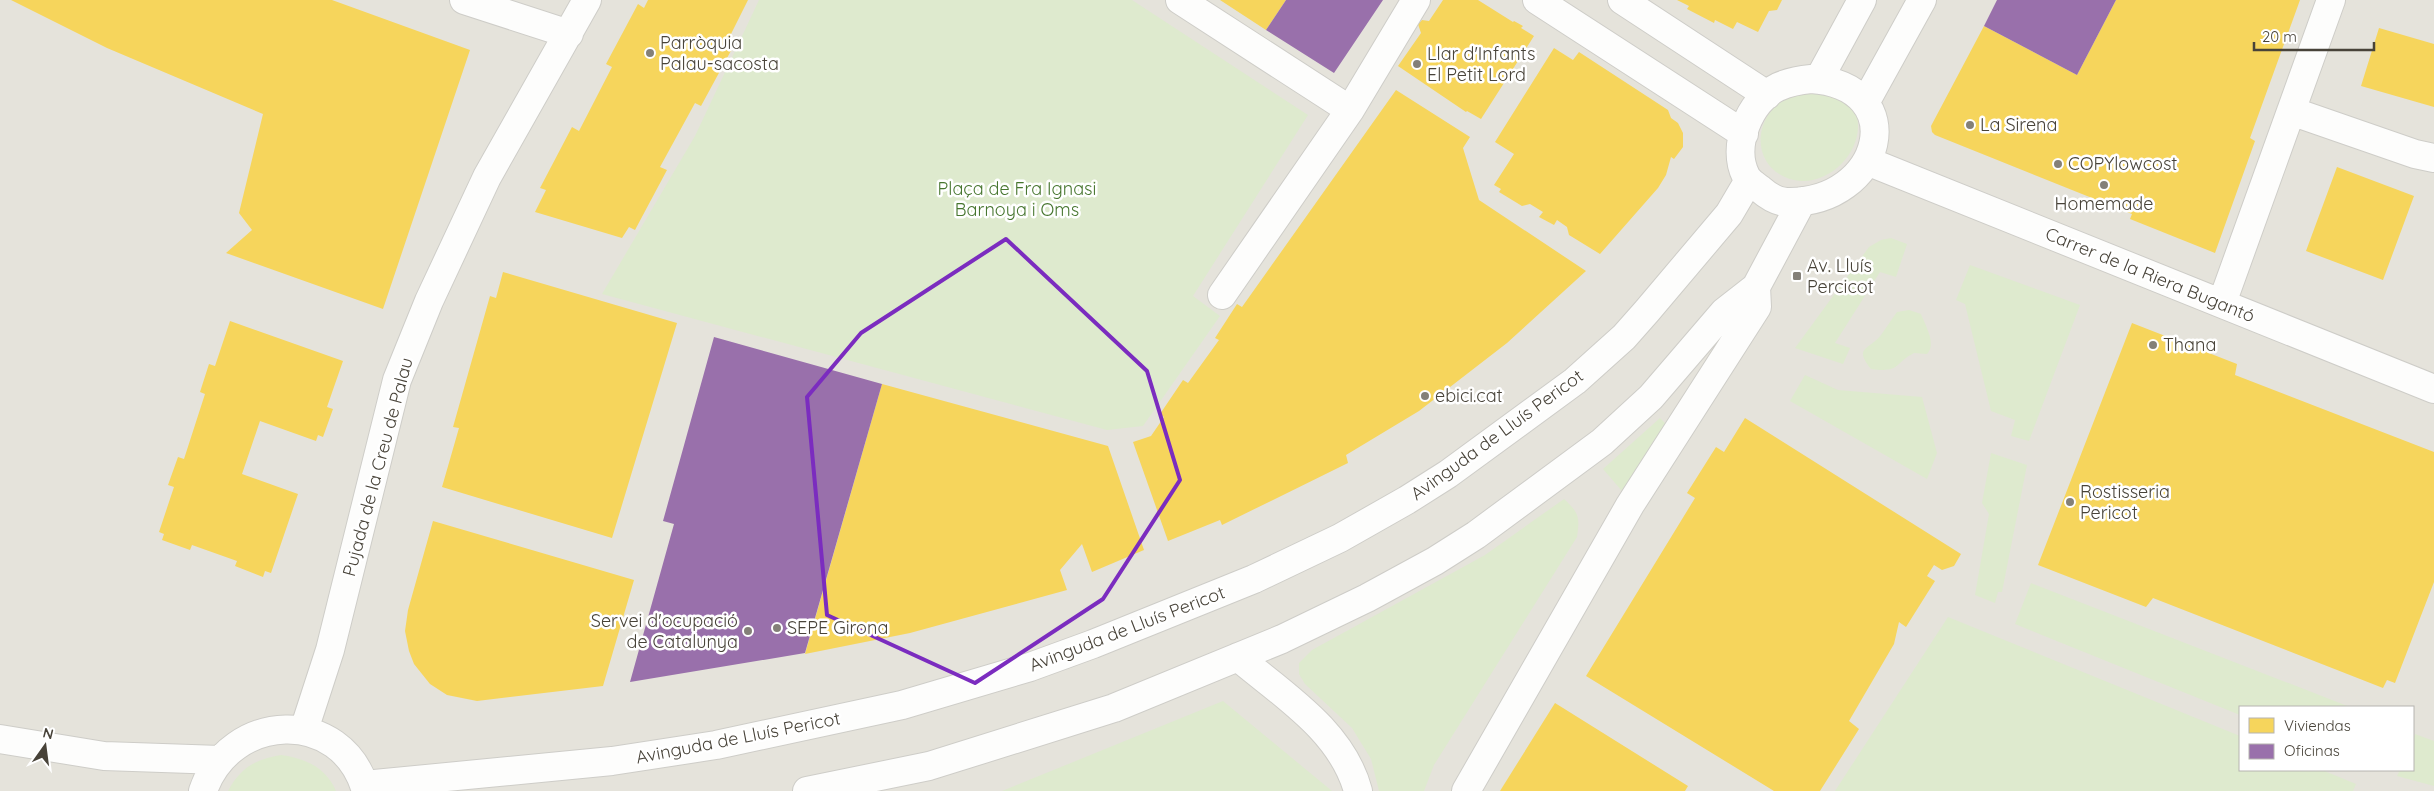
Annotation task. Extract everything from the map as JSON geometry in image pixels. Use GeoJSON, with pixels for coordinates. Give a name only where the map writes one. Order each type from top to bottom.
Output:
{"type":"FeatureCollection","features":[{"type":"Feature","properties":{"kind":"street"},"geometry":{"type":"LineString","coordinates":[[464,0],[569,34]]}},
{"type":"Feature","properties":{"kind":"street","name":"Pujada de la Creu de Palau"},"geometry":{"type":"LineString","coordinates":[[304,730],[330,650],[397,380],[428,301],[487,177],[587,0]]}},
{"type":"Feature","properties":{"kind":"street"},"geometry":{"type":"LineString","coordinates":[[1180,0],[1350,110]]}},
{"type":"Feature","properties":{"kind":"street"},"geometry":{"type":"LineString","coordinates":[[1222,295],[1350,110],[1416,0]]}},
{"type":"Feature","properties":{"kind":"street"},"geometry":{"type":"LineString","coordinates":[[1536,0],[1744,134]]}},
{"type":"Feature","properties":{"kind":"street"},"geometry":{"type":"LineString","coordinates":[[1622,0],[1767,95]]}},
{"type":"Feature","properties":{"kind":"street"},"geometry":{"type":"LineString","coordinates":[[1819,80],[1862,0]]}},
{"type":"Feature","properties":{"kind":"street"},"geometry":{"type":"LineString","coordinates":[[1865,103],[1922,0]]}},
{"type":"Feature","properties":{"kind":"street"},"geometry":{"type":"LineString","coordinates":[[2222,303],[2331,0]]}},
{"type":"Feature","properties":{"kind":"street"},"geometry":{"type":"LineString","coordinates":[[1819,80],[1843,86],[1858,95],[1865,103],[1875,125],[1876,142],[1858,175],[1827,196],[1786,202],[1770,197],[1749,180],[1742,158],[1744,134],[1753,110],[1767,95],[1777,88],[1794,81],[1819,80]]}},
{"type":"Feature","properties":{"kind":"street"},"geometry":{"type":"LineString","coordinates":[[2291,110],[2415,154],[2434,158]]}},
{"type":"Feature","properties":{"kind":"street","name":"Carrer de la Riera Bugantó"},"geometry":{"type":"LineString","coordinates":[[1867,161],[2434,388]]}},
{"type":"Feature","properties":{"kind":"street","name":"Avinguda de Lluís Pericot"},"geometry":{"type":"LineString","coordinates":[[365,788],[612,761],[716,745],[902,705],[1048,660],[1254,579],[1340,538],[1407,500],[1448,474],[1575,381],[1624,337],[1647,312],[1728,214],[1749,180]]}},
{"type":"Feature","properties":{"kind":"street"},"geometry":{"type":"LineString","coordinates":[[807,791],[929,766],[992,748],[1114,708],[1238,657],[1367,598],[1435,561],[1504,514],[1602,442],[1651,397],[1724,312],[1756,287],[1802,201]]}},
{"type":"Feature","properties":{"kind":"street"},"geometry":{"type":"LineString","coordinates":[[1466,791],[1630,505],[1757,307],[1756,287]]}},
{"type":"Feature","properties":{"kind":"street"},"geometry":{"type":"LineString","coordinates":[[1238,657],[1315,721],[1342,754],[1358,791]]}},
{"type":"Feature","properties":{"kind":"street"},"geometry":{"type":"LineString","coordinates":[[203,791],[209,775],[220,760],[245,739],[268,730],[287,728],[304,730],[320,735],[337,747],[353,764],[365,788]]}},
{"type":"Feature","properties":{"kind":"street"},"geometry":{"type":"LineString","coordinates":[[0,739],[104,756],[220,760]]}},
{"type":"Feature","properties":{"kind":"street"},"geometry":{"type":"LineString","coordinates":[[0,750],[33,744]]}},
{"type":"Feature","properties":{"kind":"highlighted area"},"geometry":{"type":"Polygon","coordinates":[[[1006,239],[1147,371],[1180,480],[1103,599],[975,683],[827,615],[807,397],[861,333],[1006,239]]]}},
{"type":"Feature","properties":{"kind":"shaded area"},"geometry":{"type":"Polygon","coordinates":[[[0,0],[2434,0],[2434,791],[0,791],[0,0]]]}},
{"type":"Feature","properties":{"kind":"green space","name":"Plaça de Fra Ignasi Barnoya i Oms"},"geometry":{"type":"Polygon","coordinates":[[[759,0],[1132,0],[1308,115],[1193,296],[1220,316],[1143,426],[1107,430],[602,294],[695,136],[759,0]]]}},
{"type":"Feature","properties":{"kind":"green space"},"geometry":{"type":"Polygon","coordinates":[[[1804,90],[1846,98],[1856,115],[1858,129],[1856,140],[1844,161],[1825,176],[1814,180],[1802,181],[1792,180],[1783,176],[1769,165],[1761,148],[1761,139],[1762,129],[1773,109],[1784,99],[1804,90]]]}},
{"type":"Feature","properties":{"kind":"green space"},"geometry":{"type":"Polygon","coordinates":[[[1891,238],[1907,244],[1896,277],[1880,272],[1835,343],[1850,348],[1843,364],[1795,348],[1869,247],[1881,240],[1891,238]]]}},
{"type":"Feature","properties":{"kind":"green space"},"geometry":{"type":"Polygon","coordinates":[[[1970,265],[2080,305],[2029,441],[2011,436],[2015,420],[1991,411],[1965,304],[1956,300],[1970,265]]]}},
{"type":"Feature","properties":{"kind":"green space"},"geometry":{"type":"Polygon","coordinates":[[[1909,310],[1921,314],[1931,340],[1930,350],[1927,354],[1914,353],[1892,369],[1871,369],[1863,357],[1865,349],[1881,335],[1897,312],[1909,310]]]}},
{"type":"Feature","properties":{"kind":"green space"},"geometry":{"type":"Polygon","coordinates":[[[1805,375],[1838,390],[1922,397],[1937,453],[1927,479],[1790,401],[1805,375]]]}},
{"type":"Feature","properties":{"kind":"green space"},"geometry":{"type":"Polygon","coordinates":[[[1660,418],[1666,424],[1622,491],[1603,469],[1660,418]]]}},
{"type":"Feature","properties":{"kind":"green space"},"geometry":{"type":"Polygon","coordinates":[[[1991,453],[2027,465],[2002,592],[1998,592],[1995,603],[1975,595],[1989,514],[1982,503],[1991,453]]]}},
{"type":"Feature","properties":{"kind":"green space"},"geometry":{"type":"Polygon","coordinates":[[[1564,499],[1573,508],[1577,516],[1577,537],[1434,765],[1424,791],[1379,791],[1371,759],[1352,728],[1305,684],[1299,674],[1299,663],[1312,650],[1485,555],[1564,499]]]}},
{"type":"Feature","properties":{"kind":"green space"},"geometry":{"type":"Polygon","coordinates":[[[2031,583],[2347,706],[2239,706],[2239,715],[2015,624],[2031,583]]]}},
{"type":"Feature","properties":{"kind":"green space"},"geometry":{"type":"Polygon","coordinates":[[[1948,617],[2239,736],[2239,771],[2324,771],[2356,784],[2353,791],[1835,791],[1948,617]]]}},
{"type":"Feature","properties":{"kind":"green space"},"geometry":{"type":"Polygon","coordinates":[[[1223,701],[1332,791],[1002,791],[1223,701]]]}},
{"type":"Feature","properties":{"kind":"green space"},"geometry":{"type":"Polygon","coordinates":[[[2415,734],[2434,741],[2434,786],[2397,776],[2400,771],[2414,771],[2415,734]]]}},
{"type":"Feature","properties":{"kind":"green space"},"geometry":{"type":"Polygon","coordinates":[[[281,755],[306,761],[313,765],[326,776],[336,791],[228,791],[238,776],[250,766],[264,759],[281,755]]]}},
{"type":"Feature","properties":{"kind":"building: Viviendas"},"geometry":{"type":"Polygon","coordinates":[[[11,0],[332,0],[470,50],[383,309],[226,253],[252,230],[239,213],[263,114],[107,48],[11,0]]]}},
{"type":"Feature","properties":{"kind":"building: Viviendas"},"geometry":{"type":"Polygon","coordinates":[[[648,0],[748,0],[726,44],[733,47],[701,106],[695,103],[660,167],[667,170],[635,230],[629,227],[622,238],[535,212],[546,190],[540,188],[572,127],[579,131],[612,67],[606,64],[638,4],[644,8],[648,0]]]}},
{"type":"Feature","properties":{"kind":"building: Viviendas"},"geometry":{"type":"Polygon","coordinates":[[[1220,0],[1286,0],[1266,30],[1220,0]]]}},
{"type":"Feature","properties":{"kind":"building: Viviendas"},"geometry":{"type":"Polygon","coordinates":[[[1443,0],[1478,0],[1513,22],[1523,26],[1521,28],[1534,36],[1481,119],[1466,112],[1398,66],[1421,33],[1418,24],[1422,20],[1429,21],[1443,0]]]}},
{"type":"Feature","properties":{"kind":"building: Viviendas"},"geometry":{"type":"Polygon","coordinates":[[[1677,0],[1782,0],[1777,10],[1769,11],[1758,32],[1737,22],[1733,29],[1715,20],[1714,23],[1687,9],[1689,6],[1677,0]]]}},
{"type":"Feature","properties":{"kind":"building: Viviendas"},"geometry":{"type":"Polygon","coordinates":[[[2116,0],[2300,0],[2250,138],[2255,141],[2215,253],[2130,219],[2132,214],[1935,135],[1932,132],[1931,126],[1984,26],[2077,75],[2116,0]]]}},
{"type":"Feature","properties":{"kind":"building: Viviendas"},"geometry":{"type":"Polygon","coordinates":[[[2379,28],[2434,44],[2434,107],[2361,86],[2379,28]]]}},
{"type":"Feature","properties":{"kind":"building: Viviendas"},"geometry":{"type":"Polygon","coordinates":[[[1554,48],[1573,60],[1579,52],[1668,110],[1671,118],[1678,123],[1683,133],[1683,147],[1674,159],[1671,157],[1666,175],[1658,188],[1600,254],[1569,235],[1567,227],[1557,220],[1554,225],[1539,217],[1543,212],[1530,204],[1522,206],[1499,192],[1501,189],[1494,185],[1514,154],[1495,142],[1554,48]]]}},
{"type":"Feature","properties":{"kind":"building: Viviendas"},"geometry":{"type":"Polygon","coordinates":[[[1396,90],[1470,137],[1463,148],[1479,200],[1586,271],[1507,343],[1419,411],[1346,455],[1348,463],[1222,525],[1220,520],[1168,541],[1133,442],[1151,436],[1164,417],[1160,414],[1183,380],[1188,383],[1219,340],[1215,338],[1237,304],[1242,307],[1396,90]]]}},
{"type":"Feature","properties":{"kind":"building: Viviendas"},"geometry":{"type":"Polygon","coordinates":[[[2337,167],[2414,196],[2383,280],[2306,251],[2337,167]]]}},
{"type":"Feature","properties":{"kind":"building: Viviendas"},"geometry":{"type":"Polygon","coordinates":[[[503,272],[677,323],[612,538],[442,487],[459,428],[453,427],[490,296],[496,298],[503,272]]]}},
{"type":"Feature","properties":{"kind":"building: Viviendas"},"geometry":{"type":"Polygon","coordinates":[[[230,321],[343,361],[327,407],[333,409],[323,437],[318,435],[316,441],[260,421],[242,474],[298,494],[271,573],[265,571],[263,577],[235,566],[237,561],[192,545],[190,550],[162,540],[164,534],[159,532],[174,487],[168,485],[178,457],[184,459],[205,394],[200,392],[209,364],[215,366],[230,321]]]}},
{"type":"Feature","properties":{"kind":"building: Viviendas"},"geometry":{"type":"Polygon","coordinates":[[[2132,323],[2237,364],[2235,375],[2434,452],[2434,582],[2395,683],[2387,680],[2383,688],[2153,598],[2146,607],[2038,565],[2132,323]]]}},
{"type":"Feature","properties":{"kind":"building: Viviendas"},"geometry":{"type":"Polygon","coordinates":[[[882,384],[1108,446],[1144,550],[1092,572],[1082,544],[1060,570],[1067,590],[910,633],[805,654],[882,384]]]}},
{"type":"Feature","properties":{"kind":"building: Viviendas"},"geometry":{"type":"Polygon","coordinates":[[[1745,418],[1961,554],[1954,566],[1942,570],[1934,565],[1927,576],[1935,581],[1906,627],[1899,622],[1894,644],[1849,721],[1859,729],[1820,791],[1774,791],[1586,676],[1695,498],[1687,493],[1716,447],[1724,452],[1745,418]]]}},
{"type":"Feature","properties":{"kind":"building: Viviendas"},"geometry":{"type":"Polygon","coordinates":[[[433,521],[634,580],[603,686],[477,701],[447,695],[430,684],[414,664],[405,631],[408,610],[433,521]]]}},
{"type":"Feature","properties":{"kind":"building: Viviendas"},"geometry":{"type":"Polygon","coordinates":[[[1555,703],[1688,786],[1685,791],[1500,791],[1555,703]]]}},
{"type":"Feature","properties":{"kind":"building: Oficinas"},"geometry":{"type":"Polygon","coordinates":[[[1286,0],[1383,0],[1334,73],[1266,30],[1286,0]]]}},
{"type":"Feature","properties":{"kind":"building: Oficinas"},"geometry":{"type":"Polygon","coordinates":[[[1997,0],[2116,0],[2077,75],[1984,26],[1997,0]]]}},
{"type":"Feature","properties":{"kind":"building: Oficinas"},"geometry":{"type":"Polygon","coordinates":[[[714,337],[882,384],[805,653],[630,682],[674,524],[663,521],[714,337]]]}},
{"type":"Feature","properties":{"kind":"place","name":"Parròquia Palau-sacosta"},"geometry":{"type":"Point","coordinates":[650,53]}},
{"type":"Feature","properties":{"kind":"place","name":"Llar d'Infants El Petit Lord"},"geometry":{"type":"Point","coordinates":[1417,64]}},
{"type":"Feature","properties":{"kind":"place","name":"La Sirena"},"geometry":{"type":"Point","coordinates":[1970,125]}},
{"type":"Feature","properties":{"kind":"place","name":"COPYlowcost"},"geometry":{"type":"Point","coordinates":[2058,164]}},
{"type":"Feature","properties":{"kind":"place","name":"Homemade"},"geometry":{"type":"Point","coordinates":[2104,185]}},
{"type":"Feature","properties":{"kind":"place","name":"Av. Lluís Percicot"},"geometry":{"type":"Point","coordinates":[1797,276]}},
{"type":"Feature","properties":{"kind":"place","name":"Thana"},"geometry":{"type":"Point","coordinates":[2153,345]}},
{"type":"Feature","properties":{"kind":"place","name":"ebici.cat"},"geometry":{"type":"Point","coordinates":[1425,396]}},
{"type":"Feature","properties":{"kind":"place","name":"Rostisseria Pericot"},"geometry":{"type":"Point","coordinates":[2070,502]}},
{"type":"Feature","properties":{"kind":"place","name":"SEPE Girona"},"geometry":{"type":"Point","coordinates":[777,628]}},
{"type":"Feature","properties":{"kind":"place","name":"Servei d'ocupació de Catalunya"},"geometry":{"type":"Point","coordinates":[748,631]}}]}
